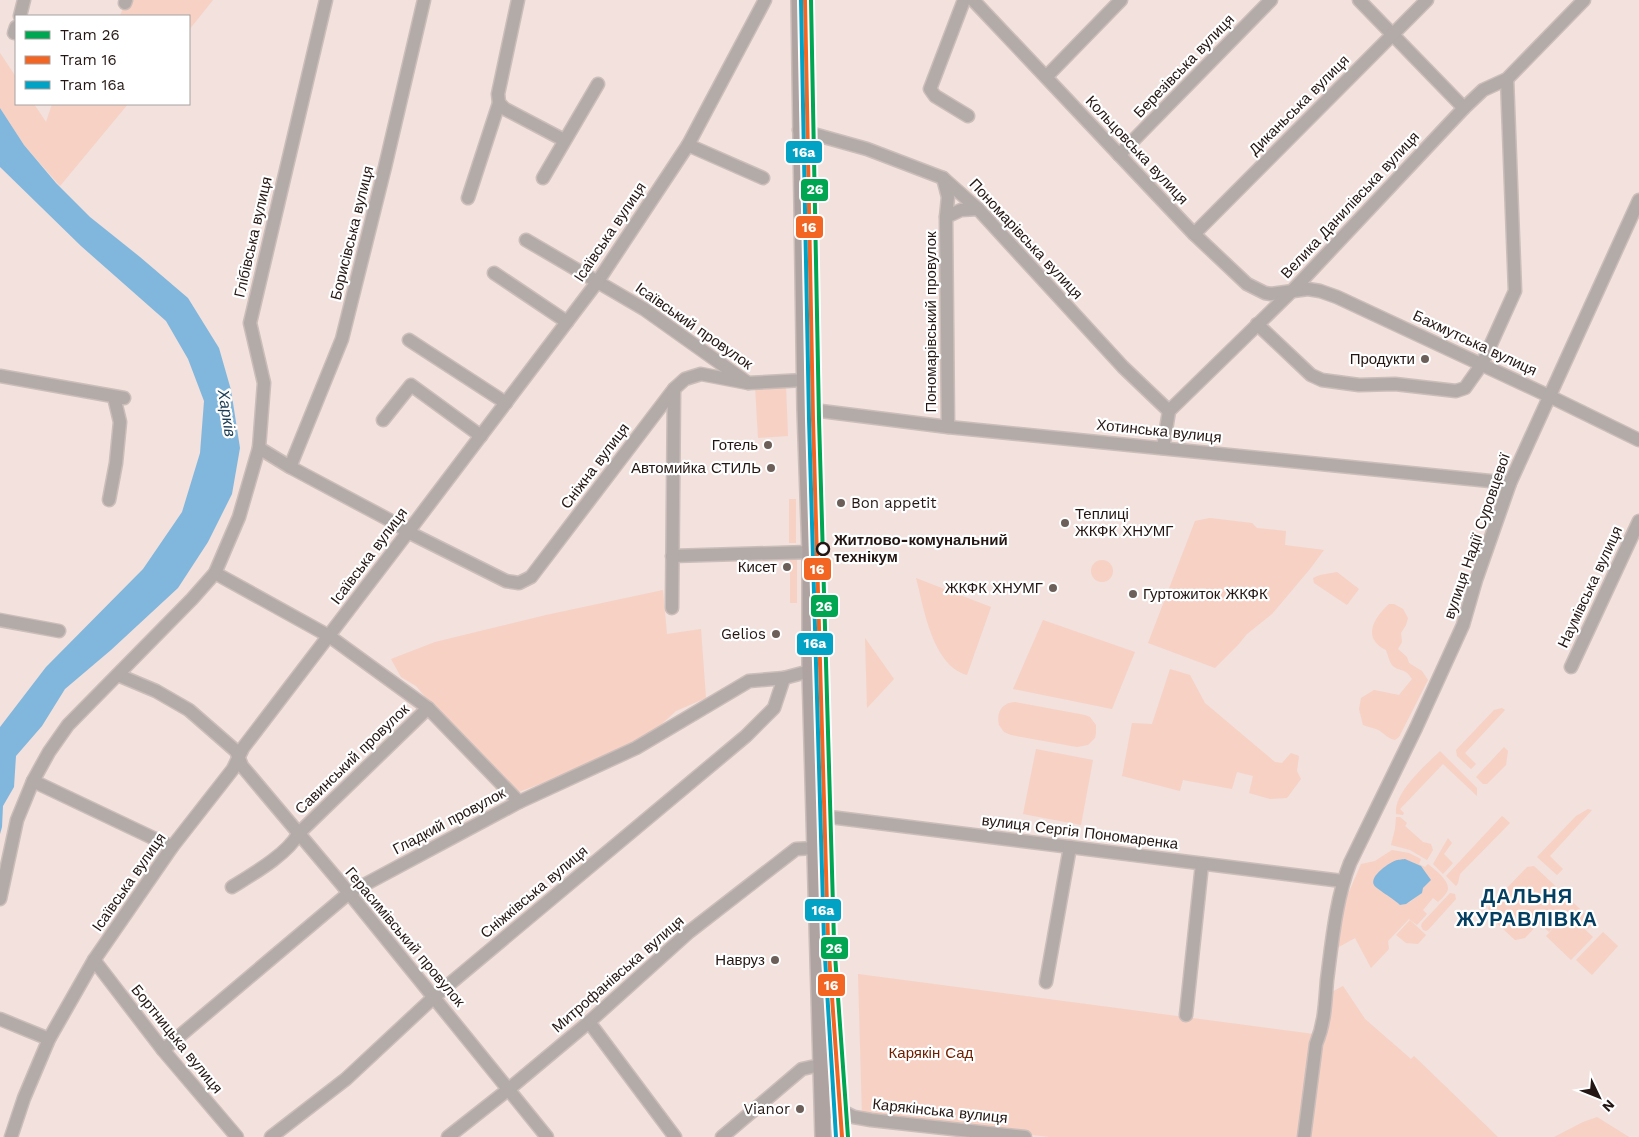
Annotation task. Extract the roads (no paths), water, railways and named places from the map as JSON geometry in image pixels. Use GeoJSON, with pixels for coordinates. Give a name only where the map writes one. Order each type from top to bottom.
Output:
{"type":"FeatureCollection","features":[{"type":"Feature","properties":{"kind":"main road"},"geometry":{"type":"LineString","coordinates":[[799,0],[799,130],[805,380],[804,409],[810,552],[810,671],[823,1137]]}},
{"type":"Feature","properties":{"kind":"street"},"geometry":{"type":"LineString","coordinates":[[20,15],[24,0]]}},
{"type":"Feature","properties":{"kind":"street","name":"Глібівська вулиця"},"geometry":{"type":"LineString","coordinates":[[0,899],[17,820],[33,782],[50,752],[68,725],[192,599],[215,573],[239,518],[259,448],[264,382],[250,323],[326,0]]}},
{"type":"Feature","properties":{"kind":"street","name":"Борисівська вулиця"},"geometry":{"type":"LineString","coordinates":[[290,467],[342,339],[386,167],[424,0]]}},
{"type":"Feature","properties":{"kind":"street"},"geometry":{"type":"LineString","coordinates":[[468,198],[499,103],[498,94],[518,0]]}},
{"type":"Feature","properties":{"kind":"street","name":"Ісаївська вулиця"},"geometry":{"type":"LineString","coordinates":[[11,1137],[24,1098],[48,1039],[94,960],[172,847],[233,769],[243,748],[598,281],[688,145],[765,0]]}},
{"type":"Feature","properties":{"kind":"street"},"geometry":{"type":"LineString","coordinates":[[964,0],[930,86],[931,92],[935,96],[968,116]]}},
{"type":"Feature","properties":{"kind":"street","name":"Кольцовська вулиця"},"geometry":{"type":"LineString","coordinates":[[973,0],[1194,234],[1240,278],[1253,288],[1265,293],[1271,294],[1293,290]]}},
{"type":"Feature","properties":{"kind":"street"},"geometry":{"type":"LineString","coordinates":[[1046,77],[1121,0]]}},
{"type":"Feature","properties":{"kind":"street","name":"Березівська вулиця"},"geometry":{"type":"LineString","coordinates":[[1120,155],[1271,0]]}},
{"type":"Feature","properties":{"kind":"street"},"geometry":{"type":"LineString","coordinates":[[1359,0],[1464,108]]}},
{"type":"Feature","properties":{"kind":"street","name":"Диканьська вулиця"},"geometry":{"type":"LineString","coordinates":[[1194,234],[1427,0]]}},
{"type":"Feature","properties":{"kind":"street","name":"Велика Данилівська вулиця"},"geometry":{"type":"LineString","coordinates":[[1169,411],[1293,290],[1464,108],[1483,90],[1506,79],[1584,0]]}},
{"type":"Feature","properties":{"kind":"street"},"geometry":{"type":"LineString","coordinates":[[1257,324],[1311,375],[1322,380],[1359,385],[1395,384],[1456,391],[1465,388],[1482,364],[1516,291],[1506,79]]}},
{"type":"Feature","properties":{"kind":"street"},"geometry":{"type":"LineString","coordinates":[[543,178],[598,84]]}},
{"type":"Feature","properties":{"kind":"street"},"geometry":{"type":"LineString","coordinates":[[499,103],[505,110],[564,140]]}},
{"type":"Feature","properties":{"kind":"street","name":"Пономарівська вулиця"},"geometry":{"type":"LineString","coordinates":[[799,130],[866,149],[943,178],[978,208],[1123,367],[1169,411]]}},
{"type":"Feature","properties":{"kind":"street"},"geometry":{"type":"LineString","coordinates":[[688,145],[763,178]]}},
{"type":"Feature","properties":{"kind":"street","name":"Пономарівський провулок"},"geometry":{"type":"LineString","coordinates":[[943,178],[948,197],[946,217],[948,427]]}},
{"type":"Feature","properties":{"kind":"street","name":"вулиця Надії Суровцевої"},"geometry":{"type":"LineString","coordinates":[[1304,1137],[1316,1044],[1325,1016],[1330,958],[1342,881],[1416,728],[1463,625],[1476,580],[1510,483],[1639,200]]}},
{"type":"Feature","properties":{"kind":"street","name":"Пономарівський провулок"},"geometry":{"type":"LineString","coordinates":[[946,217],[962,210],[978,208]]}},
{"type":"Feature","properties":{"kind":"street","name":"Ісаївський провулок"},"geometry":{"type":"LineString","coordinates":[[526,240],[644,309],[748,384],[805,380]]}},
{"type":"Feature","properties":{"kind":"street"},"geometry":{"type":"LineString","coordinates":[[494,273],[567,322]]}},
{"type":"Feature","properties":{"kind":"street","name":"Бахмутська вулиця"},"geometry":{"type":"LineString","coordinates":[[1293,290],[1320,290],[1482,364],[1639,440]]}},
{"type":"Feature","properties":{"kind":"street"},"geometry":{"type":"LineString","coordinates":[[409,340],[506,403]]}},
{"type":"Feature","properties":{"kind":"street"},"geometry":{"type":"LineString","coordinates":[[704,354],[701,374],[748,384]]}},
{"type":"Feature","properties":{"kind":"street","name":"Сніжна вулиця"},"geometry":{"type":"LineString","coordinates":[[408,532],[506,581],[519,583],[530,577],[674,389],[685,379],[701,374]]}},
{"type":"Feature","properties":{"kind":"street"},"geometry":{"type":"LineString","coordinates":[[0,376],[119,397],[120,422],[116,463],[109,500]]}},
{"type":"Feature","properties":{"kind":"street"},"geometry":{"type":"LineString","coordinates":[[383,420],[410,385],[481,436]]}},
{"type":"Feature","properties":{"kind":"street"},"geometry":{"type":"LineString","coordinates":[[672,608],[674,389]]}},
{"type":"Feature","properties":{"kind":"street"},"geometry":{"type":"LineString","coordinates":[[660,407],[668,409],[674,416]]}},
{"type":"Feature","properties":{"kind":"street","name":"Хотинська вулиця"},"geometry":{"type":"LineString","coordinates":[[804,409],[948,427],[1510,483]]}},
{"type":"Feature","properties":{"kind":"street"},"geometry":{"type":"LineString","coordinates":[[1163,448],[1169,411]]}},
{"type":"Feature","properties":{"kind":"street"},"geometry":{"type":"LineString","coordinates":[[259,448],[408,532]]}},
{"type":"Feature","properties":{"kind":"street","name":"Наумівська вулиця"},"geometry":{"type":"LineString","coordinates":[[1572,666],[1639,521]]}},
{"type":"Feature","properties":{"kind":"street"},"geometry":{"type":"LineString","coordinates":[[672,556],[810,552]]}},
{"type":"Feature","properties":{"kind":"street"},"geometry":{"type":"LineString","coordinates":[[215,573],[329,636],[428,708],[519,802]]}},
{"type":"Feature","properties":{"kind":"street"},"geometry":{"type":"LineString","coordinates":[[0,620],[59,631]]}},
{"type":"Feature","properties":{"kind":"street"},"geometry":{"type":"LineString","coordinates":[[784,678],[810,671]]}},
{"type":"Feature","properties":{"kind":"street","name":"Герасимівський провулок"},"geometry":{"type":"LineString","coordinates":[[118,675],[156,690],[189,710],[236,751],[242,766],[349,893],[547,1137]]}},
{"type":"Feature","properties":{"kind":"street","name":"Гладкий провулок"},"geometry":{"type":"LineString","coordinates":[[163,1050],[349,893],[519,802],[636,748],[749,681],[784,678]]}},
{"type":"Feature","properties":{"kind":"street","name":"Сніжківська вулиця"},"geometry":{"type":"LineString","coordinates":[[270,1137],[346,1079],[434,997],[746,736],[774,708],[784,678]]}},
{"type":"Feature","properties":{"kind":"street","name":"Савинський провулок"},"geometry":{"type":"LineString","coordinates":[[232,887],[268,864],[294,841],[298,834],[428,708]]}},
{"type":"Feature","properties":{"kind":"street"},"geometry":{"type":"LineString","coordinates":[[33,782],[172,847]]}},
{"type":"Feature","properties":{"kind":"street","name":"вулиця Сергія Пономаренка"},"geometry":{"type":"LineString","coordinates":[[814,815],[1342,881]]}},
{"type":"Feature","properties":{"kind":"street"},"geometry":{"type":"LineString","coordinates":[[1046,982],[1070,847]]}},
{"type":"Feature","properties":{"kind":"street","name":"Митрофанівська вулиця"},"geometry":{"type":"LineString","coordinates":[[448,1137],[509,1089],[588,1022],[689,932],[796,849],[815,848]]}},
{"type":"Feature","properties":{"kind":"street"},"geometry":{"type":"LineString","coordinates":[[1186,1015],[1202,864]]}},
{"type":"Feature","properties":{"kind":"street","name":"Бортницька вулиця"},"geometry":{"type":"LineString","coordinates":[[94,960],[163,1050],[237,1137]]}},
{"type":"Feature","properties":{"kind":"street"},"geometry":{"type":"LineString","coordinates":[[0,1019],[48,1039]]}},
{"type":"Feature","properties":{"kind":"street"},"geometry":{"type":"LineString","coordinates":[[588,1022],[675,1137]]}},
{"type":"Feature","properties":{"kind":"street"},"geometry":{"type":"LineString","coordinates":[[722,1137],[802,1069],[820,1065]]}},
{"type":"Feature","properties":{"kind":"street","name":"Карякінська вулиця"},"geometry":{"type":"LineString","coordinates":[[822,1112],[846,1112],[854,1117],[871,1120],[1025,1137]]}},
{"type":"Feature","properties":{"kind":"water","name":"Харків"},"geometry":{"type":"Polygon","coordinates":[[[0,108],[24,145],[56,183],[90,217],[188,298],[219,348],[231,390],[240,448],[232,494],[208,542],[178,588],[111,650],[65,689],[42,726],[16,756],[14,787],[3,806],[0,834],[0,727],[46,667],[143,569],[182,512],[200,453],[204,401],[188,359],[166,321],[81,246],[0,167],[0,108]]]}},
{"type":"Feature","properties":{"kind":"water"},"geometry":{"type":"Polygon","coordinates":[[[1405,859],[1421,866],[1431,880],[1423,888],[1422,893],[1406,904],[1400,905],[1375,886],[1373,881],[1385,866],[1397,860],[1405,859]]]}},
{"type":"Feature","properties":{"kind":"tram line","name":"16a"},"geometry":{"type":"LineString","coordinates":[[801,0],[809,419],[824,941],[836,1137]]}},
{"type":"Feature","properties":{"kind":"tram line","name":"16"},"geometry":{"type":"LineString","coordinates":[[805,0],[813,419],[828,941],[842,1137]]}},
{"type":"Feature","properties":{"kind":"tram line","name":"26"},"geometry":{"type":"LineString","coordinates":[[811,0],[819,419],[834,941],[848,1137]]}},
{"type":"Feature","properties":{"kind":"place","name":"Продукти"},"geometry":{"type":"Point","coordinates":[1425,359]}},
{"type":"Feature","properties":{"kind":"place","name":"Готель"},"geometry":{"type":"Point","coordinates":[768,445]}},
{"type":"Feature","properties":{"kind":"place","name":"Автомийка СТИЛЬ"},"geometry":{"type":"Point","coordinates":[771,468]}},
{"type":"Feature","properties":{"kind":"place","name":"Bon appetit"},"geometry":{"type":"Point","coordinates":[841,503]}},
{"type":"Feature","properties":{"kind":"place","name":"Теплиці ЖКФК ХНУМГ"},"geometry":{"type":"Point","coordinates":[1065,523]}},
{"type":"Feature","properties":{"kind":"place","name":"Житлово-комунальний технікум"},"geometry":{"type":"Point","coordinates":[823,549]}},
{"type":"Feature","properties":{"kind":"place","name":"Кисет"},"geometry":{"type":"Point","coordinates":[787,567]}},
{"type":"Feature","properties":{"kind":"place","name":"ЖКФК ХНУМГ"},"geometry":{"type":"Point","coordinates":[1053,588]}},
{"type":"Feature","properties":{"kind":"place","name":"Гуртожиток ЖКФК"},"geometry":{"type":"Point","coordinates":[1133,594]}},
{"type":"Feature","properties":{"kind":"place","name":"Gelios"},"geometry":{"type":"Point","coordinates":[776,634]}},
{"type":"Feature","properties":{"kind":"place","name":"Навруз"},"geometry":{"type":"Point","coordinates":[775,960]}},
{"type":"Feature","properties":{"kind":"place","name":"Vianor"},"geometry":{"type":"Point","coordinates":[800,1109]}},
{"type":"Feature","properties":{"kind":"district","name":"ДАЛЬНЯ ЖУРАВЛІВКА"},"geometry":{"type":"Point","coordinates":[1527,908]}},
{"type":"Feature","properties":{"kind":"park label","name":"Карякін Сад"},"geometry":{"type":"Point","coordinates":[931,1053]}}]}
